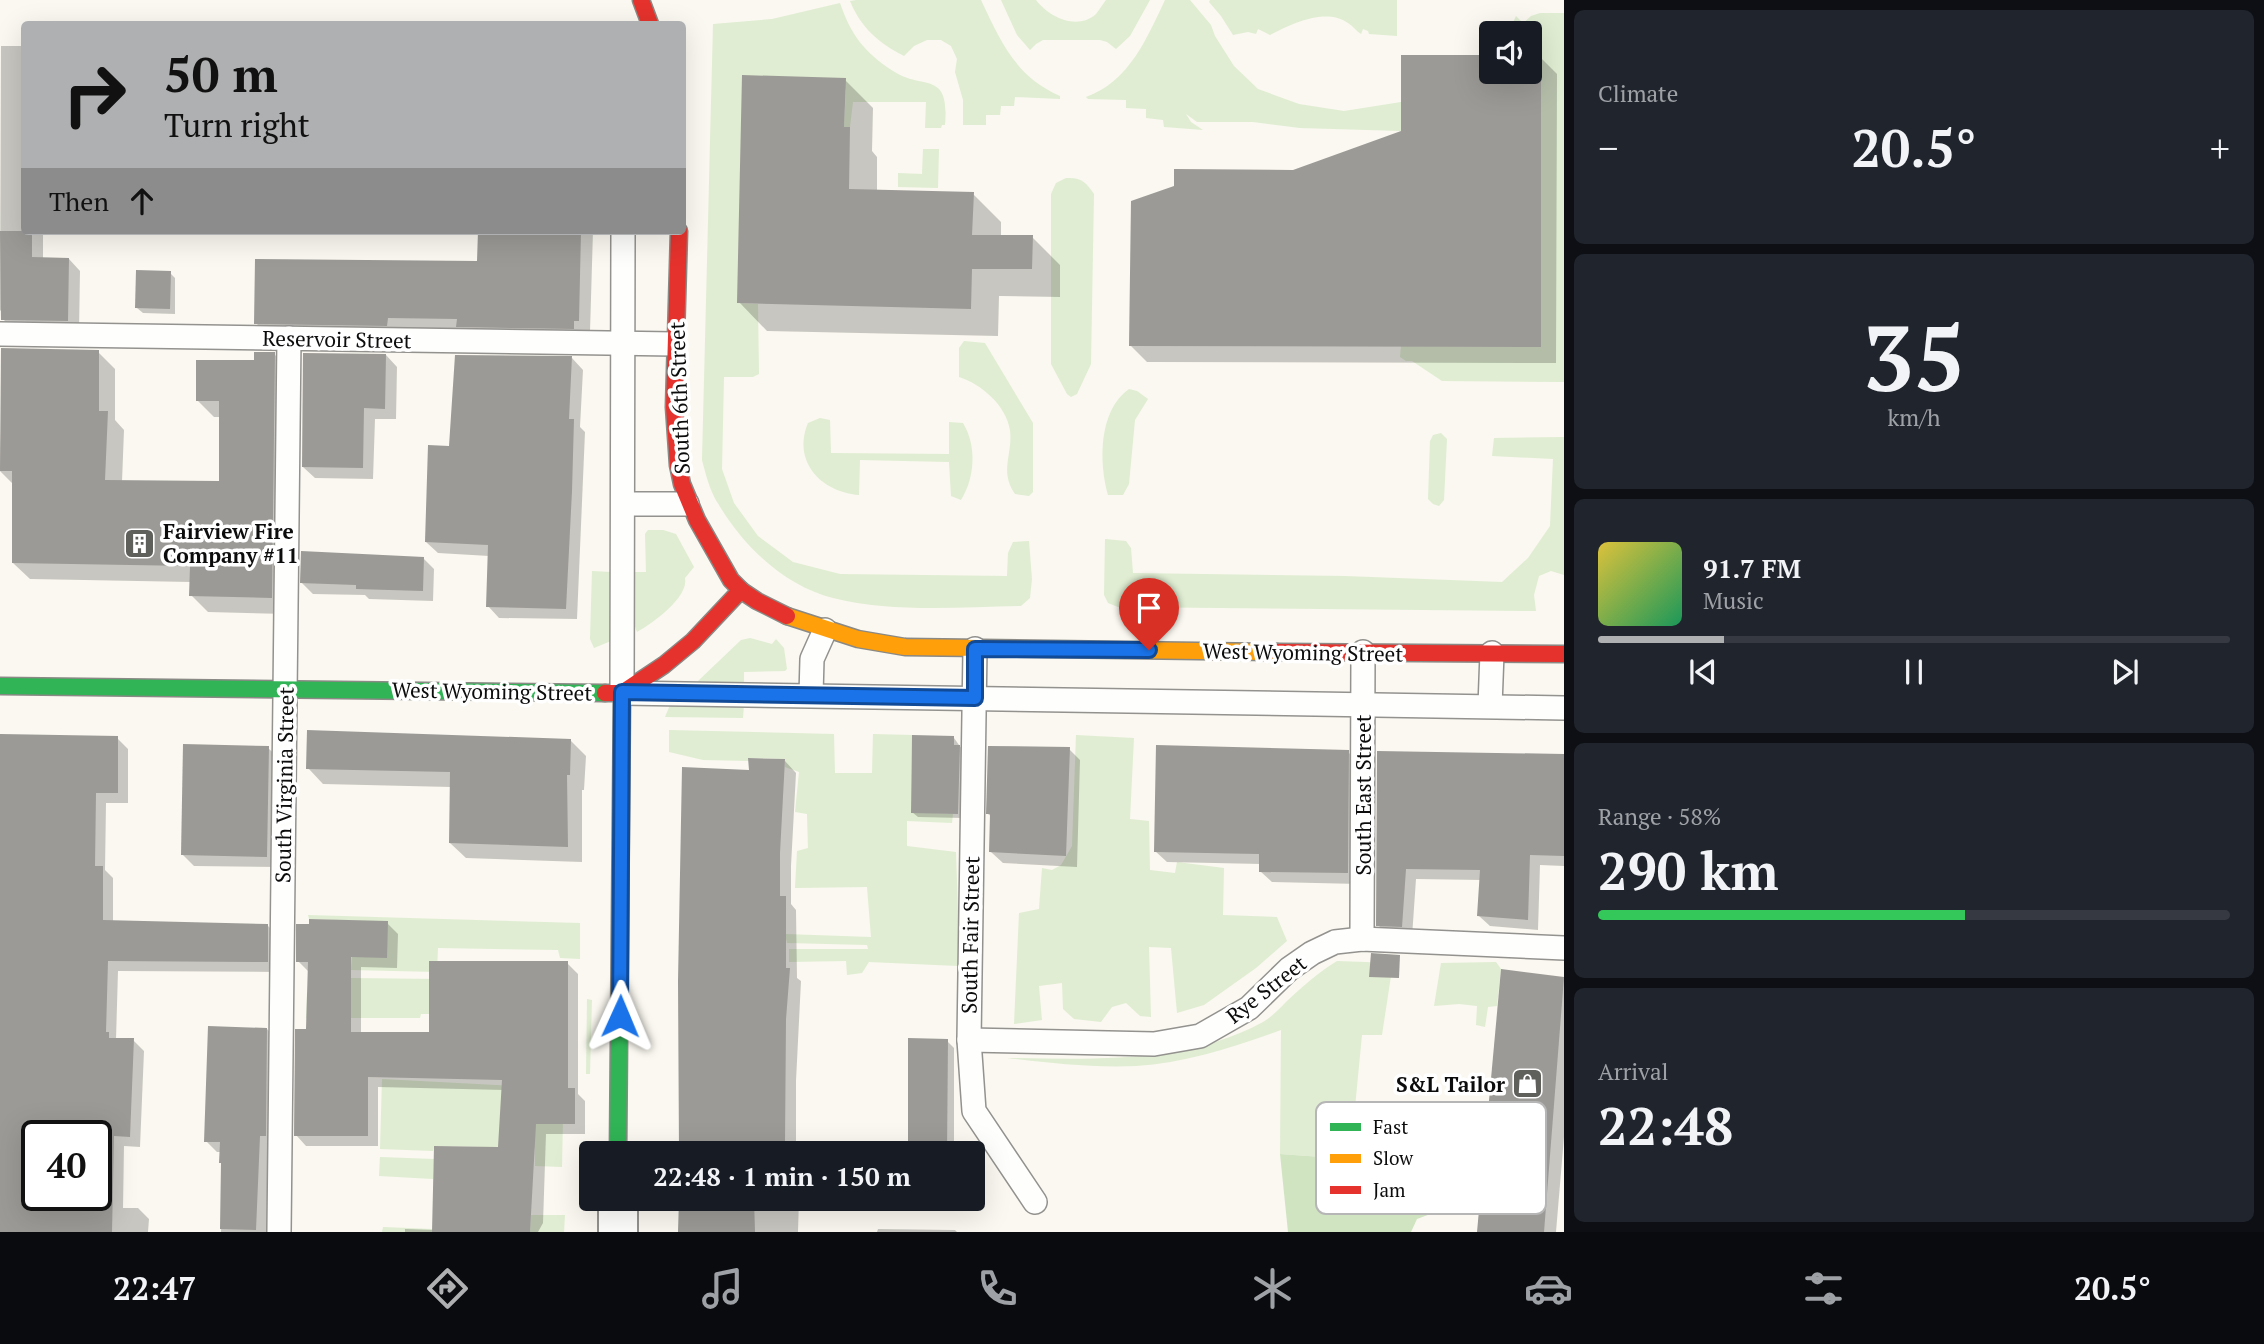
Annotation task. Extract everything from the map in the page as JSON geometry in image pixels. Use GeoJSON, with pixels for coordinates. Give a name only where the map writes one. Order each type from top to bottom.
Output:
{"type":"FeatureCollection","features":[{"type":"Feature","properties":{"kind":"main road"},"geometry":{"type":"LineString","coordinates":[[641,0],[649,21]]}},
{"type":"Feature","properties":{"kind":"main road","name":"South 6th Street"},"geometry":{"type":"LineString","coordinates":[[679,235],[674,344],[678,466],[687,504],[721,566],[741,590]]}},
{"type":"Feature","properties":{"kind":"main road","name":"West Wyoming Street"},"geometry":{"type":"LineString","coordinates":[[0,686],[622,692],[664,665],[693,641],[741,590],[783,613],[838,635],[895,646],[1564,654]]}},
{"type":"Feature","properties":{"kind":"main road"},"geometry":{"type":"LineString","coordinates":[[618,1141],[622,692]]}},
{"type":"Feature","properties":{"kind":"street"},"geometry":{"type":"LineString","coordinates":[[618,1211],[618,1232]]}},
{"type":"Feature","properties":{"kind":"lane"},"geometry":{"type":"LineString","coordinates":[[629,21],[632,0]]}},
{"type":"Feature","properties":{"kind":"lane"},"geometry":{"type":"LineString","coordinates":[[624,235],[622,692],[1555,707]]}},
{"type":"Feature","properties":{"kind":"lane","name":"Reservoir Street"},"geometry":{"type":"LineString","coordinates":[[0,334],[674,344]]}},
{"type":"Feature","properties":{"kind":"lane","name":"South Virginia Street"},"geometry":{"type":"LineString","coordinates":[[279,1232],[289,338]]}},
{"type":"Feature","properties":{"kind":"lane"},"geometry":{"type":"LineString","coordinates":[[623,504],[687,504]]}},
{"type":"Feature","properties":{"kind":"lane"},"geometry":{"type":"LineString","coordinates":[[811,695],[812,659],[825,630]]}},
{"type":"Feature","properties":{"kind":"lane","name":"South Fair Street"},"geometry":{"type":"LineString","coordinates":[[975,649],[969,1040],[974,1111],[1035,1202]]}},
{"type":"Feature","properties":{"kind":"lane","name":"South East Street"},"geometry":{"type":"LineString","coordinates":[[1362,939],[1363,652]]}},
{"type":"Feature","properties":{"kind":"lane"},"geometry":{"type":"LineString","coordinates":[[1490,706],[1492,653]]}},
{"type":"Feature","properties":{"kind":"lane","name":"Rye Street"},"geometry":{"type":"LineString","coordinates":[[969,1040],[1154,1044],[1199,1036],[1248,1007],[1289,969],[1312,953],[1335,942],[1362,939],[1564,948]]}},
{"type":"Feature","properties":{"kind":"green space"},"geometry":{"type":"Polygon","coordinates":[[[981,0],[1011,56],[1031,78],[1060,96],[1060,99],[1015,97],[1014,106],[1001,106],[1000,115],[986,115],[986,125],[963,125],[963,100],[955,72],[957,59],[951,46],[941,40],[927,40],[914,46],[904,56],[887,46],[865,27],[850,1],[981,0]]]}},
{"type":"Feature","properties":{"kind":"green space"},"geometry":{"type":"Polygon","coordinates":[[[1001,0],[1036,0],[1048,12],[1072,22],[1088,19],[1096,14],[1106,0],[1150,0],[1130,36],[1116,49],[1100,40],[1043,40],[1030,50],[1017,35],[1001,0]]]}},
{"type":"Feature","properties":{"kind":"green space"},"geometry":{"type":"Polygon","coordinates":[[[1165,0],[1190,0],[1211,25],[1234,66],[1258,89],[1299,104],[1344,111],[1401,102],[1401,131],[1300,128],[1253,122],[1197,122],[1186,114],[1191,122],[1203,130],[1164,127],[1163,120],[1146,118],[1146,109],[1126,108],[1126,100],[1088,99],[1086,97],[1114,81],[1125,70],[1143,43],[1165,0]]]}},
{"type":"Feature","properties":{"kind":"green space"},"geometry":{"type":"Polygon","coordinates":[[[1210,0],[1397,0],[1397,36],[1369,34],[1363,29],[1361,34],[1339,18],[1329,17],[1309,19],[1270,35],[1258,29],[1256,34],[1248,32],[1233,35],[1210,0]]]}},
{"type":"Feature","properties":{"kind":"green space"},"geometry":{"type":"Polygon","coordinates":[[[840,3],[854,34],[874,57],[904,77],[932,84],[939,89],[945,107],[945,125],[941,128],[925,128],[926,102],[853,102],[850,127],[844,127],[846,88],[737,303],[758,304],[759,374],[753,377],[724,377],[722,469],[734,503],[758,536],[793,562],[840,574],[1007,576],[1008,553],[1013,542],[1029,541],[1032,579],[1030,598],[1021,606],[879,606],[815,592],[782,574],[753,550],[729,521],[713,495],[707,477],[702,460],[713,24],[772,19],[840,3]]]}},
{"type":"Feature","properties":{"kind":"green space"},"geometry":{"type":"Polygon","coordinates":[[[1540,13],[1564,13],[1564,382],[1442,381],[1412,361],[1400,357],[1401,346],[1541,347],[1542,21],[1525,21],[1540,13]]]}},
{"type":"Feature","properties":{"kind":"green space"},"geometry":{"type":"Polygon","coordinates":[[[923,149],[939,149],[938,188],[898,187],[898,173],[922,174],[923,149]]]}},
{"type":"Feature","properties":{"kind":"green space"},"geometry":{"type":"Polygon","coordinates":[[[1066,178],[1083,181],[1094,194],[1091,364],[1077,394],[1071,397],[1051,364],[1051,194],[1056,183],[1066,178]]]}},
{"type":"Feature","properties":{"kind":"green space"},"geometry":{"type":"Polygon","coordinates":[[[964,341],[985,343],[1033,423],[1033,492],[1029,496],[1015,494],[1010,486],[1007,470],[1010,430],[1003,412],[984,390],[959,377],[959,348],[964,341]]]}},
{"type":"Feature","properties":{"kind":"green space"},"geometry":{"type":"Polygon","coordinates":[[[1129,389],[1148,399],[1135,420],[1129,484],[1123,495],[1108,495],[1103,468],[1103,438],[1111,410],[1129,389]]]}},
{"type":"Feature","properties":{"kind":"green space"},"geometry":{"type":"Polygon","coordinates":[[[820,418],[830,420],[831,453],[949,454],[949,422],[963,423],[968,432],[972,452],[966,491],[961,500],[951,496],[949,462],[860,460],[859,495],[833,488],[813,472],[804,450],[808,423],[820,418]]]}},
{"type":"Feature","properties":{"kind":"green space"},"geometry":{"type":"Polygon","coordinates":[[[1441,433],[1447,439],[1444,500],[1439,506],[1428,499],[1430,441],[1433,435],[1441,433]]]}},
{"type":"Feature","properties":{"kind":"green space"},"geometry":{"type":"Polygon","coordinates":[[[1564,437],[1564,575],[1551,571],[1539,576],[1534,595],[1536,611],[1118,607],[1108,603],[1104,595],[1105,539],[1126,541],[1131,548],[1133,573],[1345,576],[1502,582],[1528,558],[1550,526],[1553,459],[1492,456],[1494,438],[1564,437]]]}},
{"type":"Feature","properties":{"kind":"green space"},"geometry":{"type":"Polygon","coordinates":[[[648,530],[663,530],[676,534],[694,567],[685,578],[685,585],[676,601],[637,632],[633,621],[630,572],[646,572],[645,534],[648,530]]]}},
{"type":"Feature","properties":{"kind":"green space"},"geometry":{"type":"Polygon","coordinates":[[[592,571],[611,572],[611,641],[594,648],[590,639],[592,571]]]}},
{"type":"Feature","properties":{"kind":"green space"},"geometry":{"type":"Polygon","coordinates":[[[750,638],[772,644],[776,639],[784,648],[787,669],[744,672],[744,685],[698,681],[741,640],[750,638]]]}},
{"type":"Feature","properties":{"kind":"green space"},"geometry":{"type":"Polygon","coordinates":[[[670,705],[744,705],[743,718],[665,717],[670,705]]]}},
{"type":"Feature","properties":{"kind":"green space"},"geometry":{"type":"Polygon","coordinates":[[[669,730],[834,734],[835,773],[872,773],[873,734],[912,735],[911,812],[953,814],[952,823],[907,821],[907,846],[956,852],[958,966],[869,962],[862,973],[847,975],[846,961],[789,962],[789,949],[868,949],[867,945],[787,943],[785,934],[871,937],[867,887],[795,888],[797,851],[808,848],[807,814],[795,812],[799,772],[785,767],[785,759],[703,760],[669,752],[669,730]]]}},
{"type":"Feature","properties":{"kind":"green space"},"geometry":{"type":"Polygon","coordinates":[[[1076,735],[1134,738],[1130,819],[1149,821],[1150,870],[1175,873],[1177,862],[1224,868],[1223,915],[1277,917],[1287,941],[1256,968],[1204,1005],[1177,1013],[1171,948],[1149,947],[1151,1017],[1140,1016],[1126,1003],[1112,1007],[1101,1022],[1074,1019],[1063,1009],[1062,983],[1039,986],[1042,1020],[1014,1024],[1019,913],[1039,909],[1042,868],[1052,870],[1061,865],[1072,846],[1076,735]]]}},
{"type":"Feature","properties":{"kind":"green space"},"geometry":{"type":"Polygon","coordinates":[[[308,915],[580,923],[580,959],[560,958],[558,950],[438,948],[437,972],[351,970],[352,957],[388,922],[309,919],[308,915]]]}},
{"type":"Feature","properties":{"kind":"green space"},"geometry":{"type":"Polygon","coordinates":[[[1337,961],[1393,963],[1382,1035],[1362,1035],[1356,1102],[1316,1102],[1316,1157],[1280,1154],[1281,1030],[1210,1053],[1173,1062],[1136,1066],[1088,1066],[1007,1058],[1138,1056],[1203,1045],[1233,1036],[1266,1020],[1337,961]]]}},
{"type":"Feature","properties":{"kind":"green space"},"geometry":{"type":"Polygon","coordinates":[[[1496,962],[1501,969],[1497,1006],[1488,1007],[1485,1027],[1476,1025],[1477,1006],[1434,1006],[1441,963],[1496,962]]]}},
{"type":"Feature","properties":{"kind":"green space"},"geometry":{"type":"Polygon","coordinates":[[[351,978],[437,979],[430,1014],[421,1014],[420,1018],[306,1018],[307,992],[351,994],[351,978]]]}},
{"type":"Feature","properties":{"kind":"green space"},"geometry":{"type":"Polygon","coordinates":[[[587,999],[592,1000],[590,1074],[586,1074],[587,999]]]}},
{"type":"Feature","properties":{"kind":"green space"},"geometry":{"type":"Polygon","coordinates":[[[382,1079],[536,1087],[563,1118],[562,1167],[535,1166],[535,1148],[434,1146],[433,1151],[380,1149],[382,1079]]]}},
{"type":"Feature","properties":{"kind":"green space"},"geometry":{"type":"Polygon","coordinates":[[[1280,1154],[1316,1157],[1316,1214],[1430,1214],[1417,1219],[1411,1232],[1288,1232],[1280,1154]]]}},
{"type":"Feature","properties":{"kind":"green space"},"geometry":{"type":"Polygon","coordinates":[[[380,1157],[434,1159],[433,1179],[379,1176],[380,1157]]]}},
{"type":"Feature","properties":{"kind":"green space"},"geometry":{"type":"Polygon","coordinates":[[[531,1215],[565,1215],[564,1232],[530,1232],[531,1215]]]}},
{"type":"Feature","properties":{"kind":"green space"},"geometry":{"type":"Polygon","coordinates":[[[383,1227],[432,1229],[432,1232],[382,1232],[383,1227]]]}},
{"type":"Feature","properties":{"kind":"building"},"geometry":{"type":"Polygon","coordinates":[[[1401,55],[1479,55],[1479,84],[1541,84],[1541,347],[1129,346],[1131,201],[1174,186],[1174,169],[1293,170],[1401,131],[1401,55]]]}},
{"type":"Feature","properties":{"kind":"building"},"geometry":{"type":"Polygon","coordinates":[[[742,75],[846,78],[844,127],[850,127],[849,189],[974,192],[972,235],[1033,235],[1032,269],[972,269],[971,309],[737,303],[742,75]]]}},
{"type":"Feature","properties":{"kind":"building"},"geometry":{"type":"Polygon","coordinates":[[[0,231],[21,231],[21,235],[32,235],[32,257],[69,258],[68,321],[1,320],[0,231]]]}},
{"type":"Feature","properties":{"kind":"building"},"geometry":{"type":"Polygon","coordinates":[[[478,235],[581,235],[579,321],[574,321],[574,329],[456,327],[457,319],[388,318],[387,326],[254,324],[255,259],[477,261],[478,235]]]}},
{"type":"Feature","properties":{"kind":"building"},"geometry":{"type":"Polygon","coordinates":[[[136,270],[171,271],[170,309],[135,308],[136,270]]]}},
{"type":"Feature","properties":{"kind":"building"},"geometry":{"type":"Polygon","coordinates":[[[1,348],[99,350],[99,411],[108,411],[105,480],[219,481],[219,401],[196,401],[196,360],[254,360],[254,352],[275,352],[272,598],[189,596],[190,566],[12,563],[12,471],[0,471],[1,348]]]}},
{"type":"Feature","properties":{"kind":"building"},"geometry":{"type":"Polygon","coordinates":[[[303,353],[386,354],[385,409],[364,408],[363,468],[302,467],[303,353]]]}},
{"type":"Feature","properties":{"kind":"building"},"geometry":{"type":"Polygon","coordinates":[[[455,355],[572,356],[569,419],[574,419],[566,609],[486,607],[488,545],[425,542],[428,445],[449,446],[455,355]]]}},
{"type":"Feature","properties":{"kind":"building"},"geometry":{"type":"Polygon","coordinates":[[[301,551],[424,557],[423,591],[356,589],[356,585],[300,583],[301,551]]]}},
{"type":"Feature","properties":{"kind":"building"},"geometry":{"type":"Polygon","coordinates":[[[307,730],[571,739],[570,775],[567,775],[568,847],[449,843],[450,772],[306,769],[307,730]]]}},
{"type":"Feature","properties":{"kind":"building"},"geometry":{"type":"Polygon","coordinates":[[[0,734],[118,736],[118,793],[96,793],[95,866],[103,866],[103,920],[268,924],[268,962],[108,961],[106,1032],[109,1032],[109,1038],[134,1038],[130,1137],[114,1136],[112,1232],[0,1232],[0,734]]]}},
{"type":"Feature","properties":{"kind":"building"},"geometry":{"type":"Polygon","coordinates":[[[912,735],[954,736],[954,745],[960,745],[958,814],[911,813],[912,735]]]}},
{"type":"Feature","properties":{"kind":"building"},"geometry":{"type":"Polygon","coordinates":[[[183,744],[269,746],[267,857],[181,855],[183,744]]]}},
{"type":"Feature","properties":{"kind":"building"},"geometry":{"type":"Polygon","coordinates":[[[1156,745],[1349,750],[1348,873],[1259,872],[1259,854],[1154,852],[1156,745]]]}},
{"type":"Feature","properties":{"kind":"building"},"geometry":{"type":"Polygon","coordinates":[[[988,746],[1070,747],[1066,856],[989,852],[990,814],[986,814],[988,746]]]}},
{"type":"Feature","properties":{"kind":"building"},"geometry":{"type":"Polygon","coordinates":[[[1377,751],[1564,754],[1564,856],[1530,855],[1528,920],[1477,916],[1480,870],[1406,869],[1402,927],[1376,926],[1377,751]]]}},
{"type":"Feature","properties":{"kind":"building"},"geometry":{"type":"Polygon","coordinates":[[[748,758],[785,759],[780,896],[786,896],[786,968],[790,968],[786,1019],[785,1141],[679,1141],[678,981],[682,767],[749,770],[748,758]]]}},
{"type":"Feature","properties":{"kind":"building"},"geometry":{"type":"Polygon","coordinates":[[[309,919],[388,921],[387,958],[351,957],[351,1032],[429,1032],[429,961],[568,961],[568,1088],[575,1088],[575,1124],[536,1124],[530,1232],[432,1232],[434,1146],[498,1147],[502,1080],[368,1077],[368,1136],[294,1136],[295,1029],[306,1029],[308,962],[296,962],[296,924],[309,924],[309,919]]]}},
{"type":"Feature","properties":{"kind":"building"},"geometry":{"type":"Polygon","coordinates":[[[1371,953],[1400,955],[1399,978],[1369,977],[1371,953]]]}},
{"type":"Feature","properties":{"kind":"building"},"geometry":{"type":"Polygon","coordinates":[[[1501,969],[1564,977],[1546,1206],[1546,1102],[1489,1102],[1501,969]]]}},
{"type":"Feature","properties":{"kind":"building"},"geometry":{"type":"Polygon","coordinates":[[[208,1026],[267,1028],[266,1136],[260,1136],[256,1230],[220,1229],[220,1142],[204,1142],[208,1026]]]}},
{"type":"Feature","properties":{"kind":"building"},"geometry":{"type":"Polygon","coordinates":[[[908,1038],[948,1039],[947,1141],[908,1141],[908,1038]]]}},
{"type":"Feature","properties":{"kind":"building"},"geometry":{"type":"Polygon","coordinates":[[[679,1211],[754,1211],[755,1232],[678,1232],[679,1211]]]}},
{"type":"Feature","properties":{"kind":"building"},"geometry":{"type":"Polygon","coordinates":[[[1479,1214],[1545,1214],[1544,1232],[1477,1232],[1479,1214]]]}},
{"type":"Feature","properties":{"kind":"traffic: fast"},"geometry":{"type":"LineString","coordinates":[[0,686],[605,693]]}},
{"type":"Feature","properties":{"kind":"traffic: fast"},"geometry":{"type":"LineString","coordinates":[[618,1141],[622,693]]}},
{"type":"Feature","properties":{"kind":"traffic: slow"},"geometry":{"type":"LineString","coordinates":[[787,616],[858,639],[905,647],[1277,652]]}},
{"type":"Feature","properties":{"kind":"traffic: jam"},"geometry":{"type":"LineString","coordinates":[[641,0],[649,21]]}},
{"type":"Feature","properties":{"kind":"traffic: jam"},"geometry":{"type":"LineString","coordinates":[[679,235],[674,407],[682,484],[697,520],[731,580],[757,601],[787,616]]}},
{"type":"Feature","properties":{"kind":"traffic: jam"},"geometry":{"type":"LineString","coordinates":[[605,693],[622,693],[664,665],[693,641],[741,590]]}},
{"type":"Feature","properties":{"kind":"traffic: jam"},"geometry":{"type":"LineString","coordinates":[[1277,652],[1564,654]]}},
{"type":"Feature","properties":{"kind":"place","name":"Fairview Fire Company #11"},"geometry":{"type":"Point","coordinates":[140,543]}},
{"type":"Feature","properties":{"kind":"place","name":"S&L Tailor"},"geometry":{"type":"Point","coordinates":[1528,1084]}},
{"type":"Feature","properties":{"kind":"route"},"geometry":{"type":"LineString","coordinates":[[620,1016],[622,692],[975,698],[975,649],[1149,650]]}}]}
